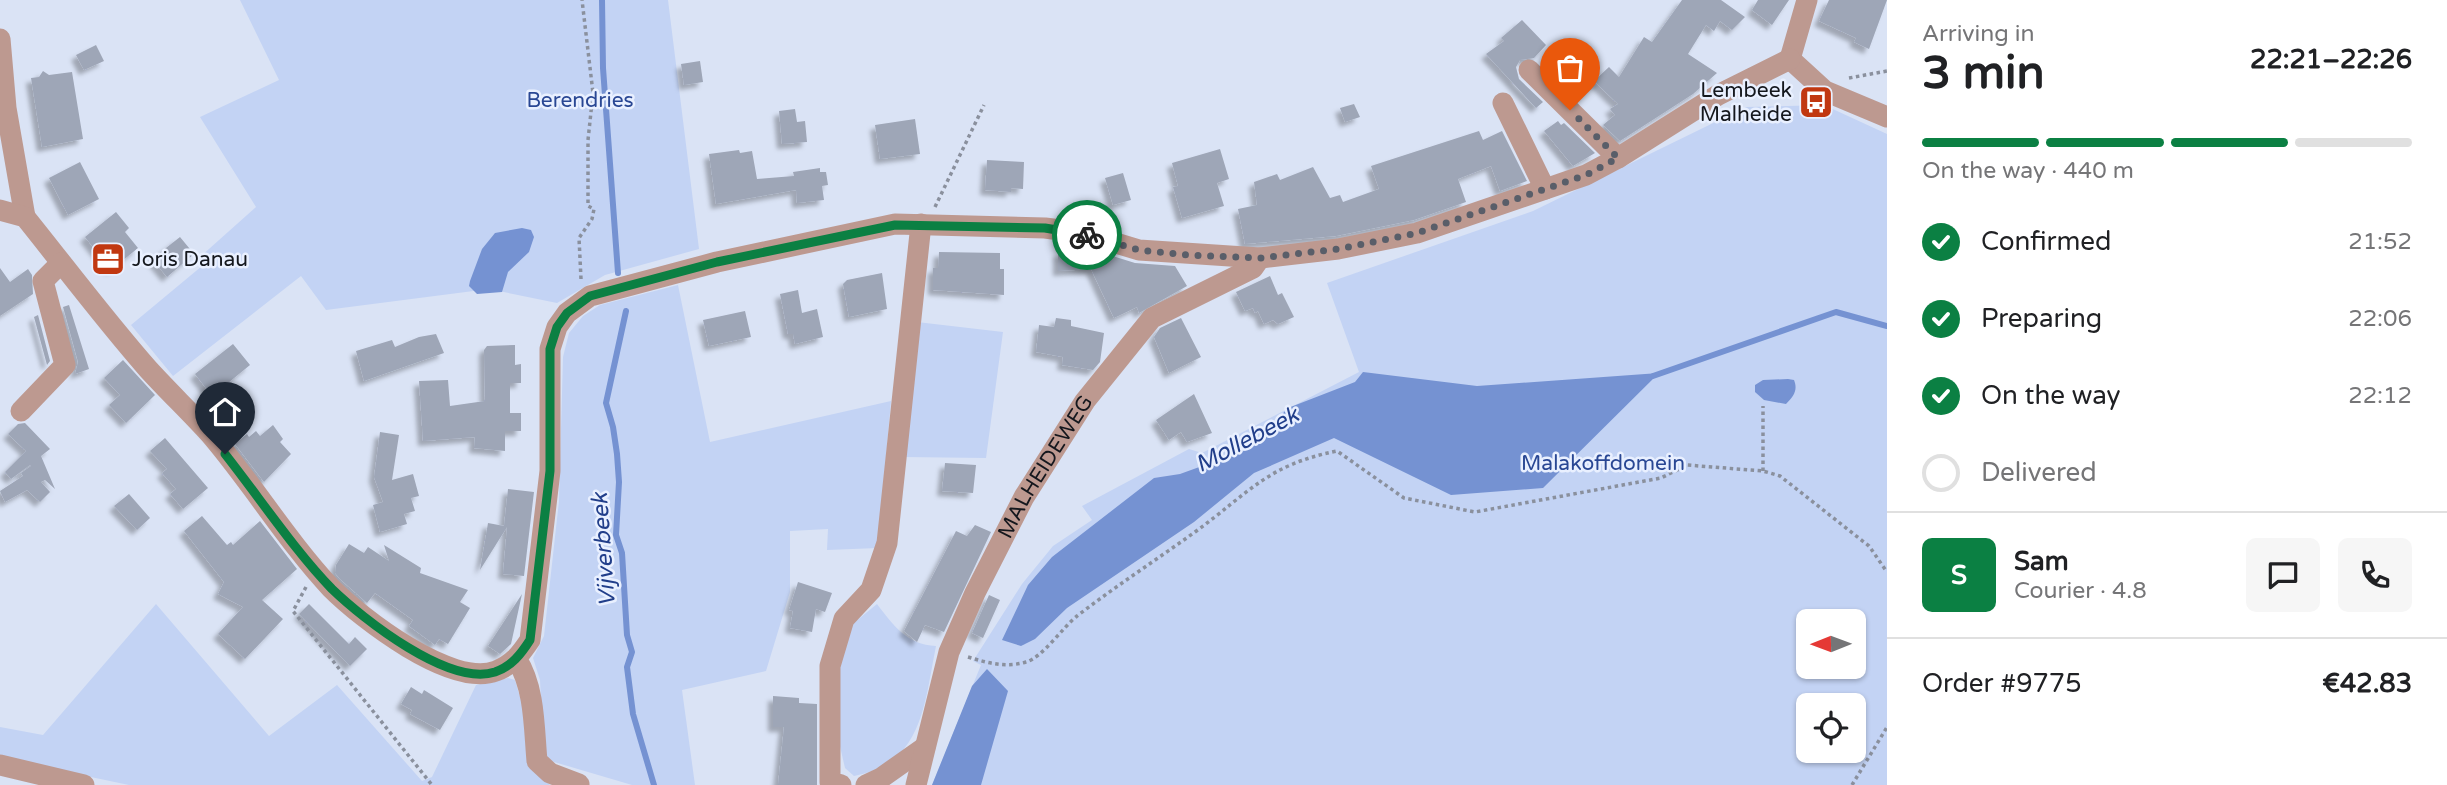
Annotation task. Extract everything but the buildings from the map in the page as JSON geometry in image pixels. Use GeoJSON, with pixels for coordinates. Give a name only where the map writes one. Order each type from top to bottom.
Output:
{"type":"FeatureCollection","features":[{"type":"Feature","properties":{"kind":"street"},"geometry":{"type":"LineString","coordinates":[[0,39],[6,108],[25,217],[148,368],[210,435],[332,588],[372,623],[437,663],[467,672],[494,672],[517,660],[530,640],[550,471],[550,349],[557,327],[567,313],[590,296],[717,262],[882,226],[927,224],[1045,228],[1083,233],[1139,250],[1260,258],[1338,249],[1417,233],[1586,175],[1718,95],[1790,59],[1807,0]]}},
{"type":"Feature","properties":{"kind":"street"},"geometry":{"type":"LineString","coordinates":[[1790,59],[1825,92],[1887,117]]}},
{"type":"Feature","properties":{"kind":"street"},"geometry":{"type":"LineString","coordinates":[[1530,70],[1618,158]]}},
{"type":"Feature","properties":{"kind":"street"},"geometry":{"type":"LineString","coordinates":[[1503,103],[1545,189]]}},
{"type":"Feature","properties":{"kind":"street"},"geometry":{"type":"LineString","coordinates":[[0,210],[25,217]]}},
{"type":"Feature","properties":{"kind":"street"},"geometry":{"type":"LineString","coordinates":[[841,785],[830,782],[830,666],[844,620],[871,590],[887,543],[927,224]]}},
{"type":"Feature","properties":{"kind":"street","name":"MALHEIDEWEG"},"geometry":{"type":"LineString","coordinates":[[916,785],[948,652],[1024,497],[1085,401],[1152,318],[1253,268],[1260,258]]}},
{"type":"Feature","properties":{"kind":"street"},"geometry":{"type":"LineString","coordinates":[[21,411],[65,365],[43,281],[61,263]]}},
{"type":"Feature","properties":{"kind":"street"},"geometry":{"type":"LineString","coordinates":[[517,660],[522,668],[533,711],[537,761],[550,773],[579,784]]}},
{"type":"Feature","properties":{"kind":"street"},"geometry":{"type":"LineString","coordinates":[[866,785],[881,778],[925,747]]}},
{"type":"Feature","properties":{"kind":"street"},"geometry":{"type":"LineString","coordinates":[[0,765],[83,785]]}},
{"type":"Feature","properties":{"kind":"path"},"geometry":{"type":"LineString","coordinates":[[582,0],[593,93],[588,140],[588,206],[594,209],[592,219],[579,238],[580,276],[590,296]]}},
{"type":"Feature","properties":{"kind":"path"},"geometry":{"type":"LineString","coordinates":[[1825,92],[1831,82],[1887,71]]}},
{"type":"Feature","properties":{"kind":"path"},"geometry":{"type":"LineString","coordinates":[[927,224],[984,105]]}},
{"type":"Feature","properties":{"kind":"path"},"geometry":{"type":"LineString","coordinates":[[1763,407],[1763,471]]}},
{"type":"Feature","properties":{"kind":"path"},"geometry":{"type":"LineString","coordinates":[[948,652],[1010,666],[1030,662],[1073,619],[1122,581],[1196,531],[1258,480],[1303,458],[1337,451],[1404,498],[1475,512],[1621,487],[1661,478],[1687,465],[1763,471],[1780,476],[1869,546],[1887,572]]}},
{"type":"Feature","properties":{"kind":"path"},"geometry":{"type":"LineString","coordinates":[[316,569],[293,611],[432,785]]}},
{"type":"Feature","properties":{"kind":"path"},"geometry":{"type":"LineString","coordinates":[[1852,785],[1887,727]]}},
{"type":"Feature","properties":{"kind":"green space","name":"Berendries"},"geometry":{"type":"Polygon","coordinates":[[[240,0],[668,0],[699,249],[605,275],[557,303],[489,289],[326,310],[301,276],[173,376],[131,325],[202,266],[197,253],[200,257],[256,207],[200,117],[279,80],[240,0]]]}},
{"type":"Feature","properties":{"kind":"green space","name":"Malakoffdomein"},"geometry":{"type":"Polygon","coordinates":[[[1824,105],[1887,134],[1887,785],[932,785],[981,665],[973,661],[1022,584],[1053,546],[1092,520],[1082,506],[1189,449],[1202,453],[1359,372],[1327,283],[1533,211],[1746,107],[1824,105]]]}},
{"type":"Feature","properties":{"kind":"green space"},"geometry":{"type":"Polygon","coordinates":[[[678,285],[710,442],[891,401],[878,548],[827,550],[828,529],[790,531],[790,592],[766,671],[682,690],[695,785],[632,785],[544,759],[540,680],[533,658],[544,636],[559,501],[563,357],[569,333],[583,316],[600,305],[678,285]]]}},
{"type":"Feature","properties":{"kind":"green space"},"geometry":{"type":"Polygon","coordinates":[[[917,322],[1003,332],[986,458],[903,457],[917,322]]]}},
{"type":"Feature","properties":{"kind":"green space"},"geometry":{"type":"Polygon","coordinates":[[[156,604],[269,736],[337,685],[422,781],[432,777],[476,685],[508,678],[515,680],[528,724],[530,764],[550,785],[129,785],[0,758],[0,727],[43,735],[156,604]]]}},
{"type":"Feature","properties":{"kind":"green space"},"geometry":{"type":"Polygon","coordinates":[[[877,604],[909,638],[936,646],[923,710],[907,745],[877,769],[854,776],[845,768],[839,742],[837,658],[850,626],[877,604]]]}},
{"type":"Feature","properties":{"kind":"water"},"geometry":{"type":"Polygon","coordinates":[[[522,228],[531,230],[534,237],[529,252],[508,272],[502,292],[477,294],[469,286],[482,249],[495,233],[522,228]]]}},
{"type":"Feature","properties":{"kind":"water"},"geometry":{"type":"Polygon","coordinates":[[[1363,372],[1477,386],[1659,373],[1543,488],[1451,495],[1334,438],[1254,473],[1194,522],[1067,608],[1035,639],[1021,646],[1002,640],[1028,585],[1052,557],[1154,478],[1180,474],[1249,449],[1288,408],[1355,382],[1363,372]]]}},
{"type":"Feature","properties":{"kind":"water"},"geometry":{"type":"Polygon","coordinates":[[[1763,380],[1794,380],[1795,390],[1786,404],[1764,400],[1755,392],[1755,385],[1763,380]]]}},
{"type":"Feature","properties":{"kind":"water"},"geometry":{"type":"Polygon","coordinates":[[[987,669],[1008,691],[981,785],[932,785],[972,686],[987,669]]]}},
{"type":"Feature","properties":{"kind":"waterway","name":"Vijverbeek"},"geometry":{"type":"LineString","coordinates":[[602,0],[603,68],[618,273]]}},
{"type":"Feature","properties":{"kind":"waterway","name":"Vijverbeek"},"geometry":{"type":"LineString","coordinates":[[626,311],[606,403],[617,454],[619,482],[616,535],[622,553],[627,635],[632,652],[627,667],[633,714],[654,785]]}},
{"type":"Feature","properties":{"kind":"waterway","name":"Mollebeek"},"geometry":{"type":"LineString","coordinates":[[1653,376],[1836,312],[1887,326]]}},
{"type":"Feature","properties":{"kind":"way so far"},"geometry":{"type":"LineString","coordinates":[[1087,235],[1139,250],[1260,258],[1338,249],[1417,233],[1586,175],[1618,158],[1570,110]]}},
{"type":"Feature","properties":{"kind":"place","name":"Lembeek Malheide"},"geometry":{"type":"Point","coordinates":[1816,102]}},
{"type":"Feature","properties":{"kind":"place","name":"Joris Danau"},"geometry":{"type":"Point","coordinates":[108,259]}},
{"type":"Feature","properties":{"kind":"route"},"geometry":{"type":"LineString","coordinates":[[225,454],[332,588],[388,636],[437,663],[467,672],[494,672],[517,660],[530,640],[550,471],[550,349],[557,327],[578,303],[590,296],[717,262],[882,226],[932,224],[1045,228],[1087,235]]}}]}
